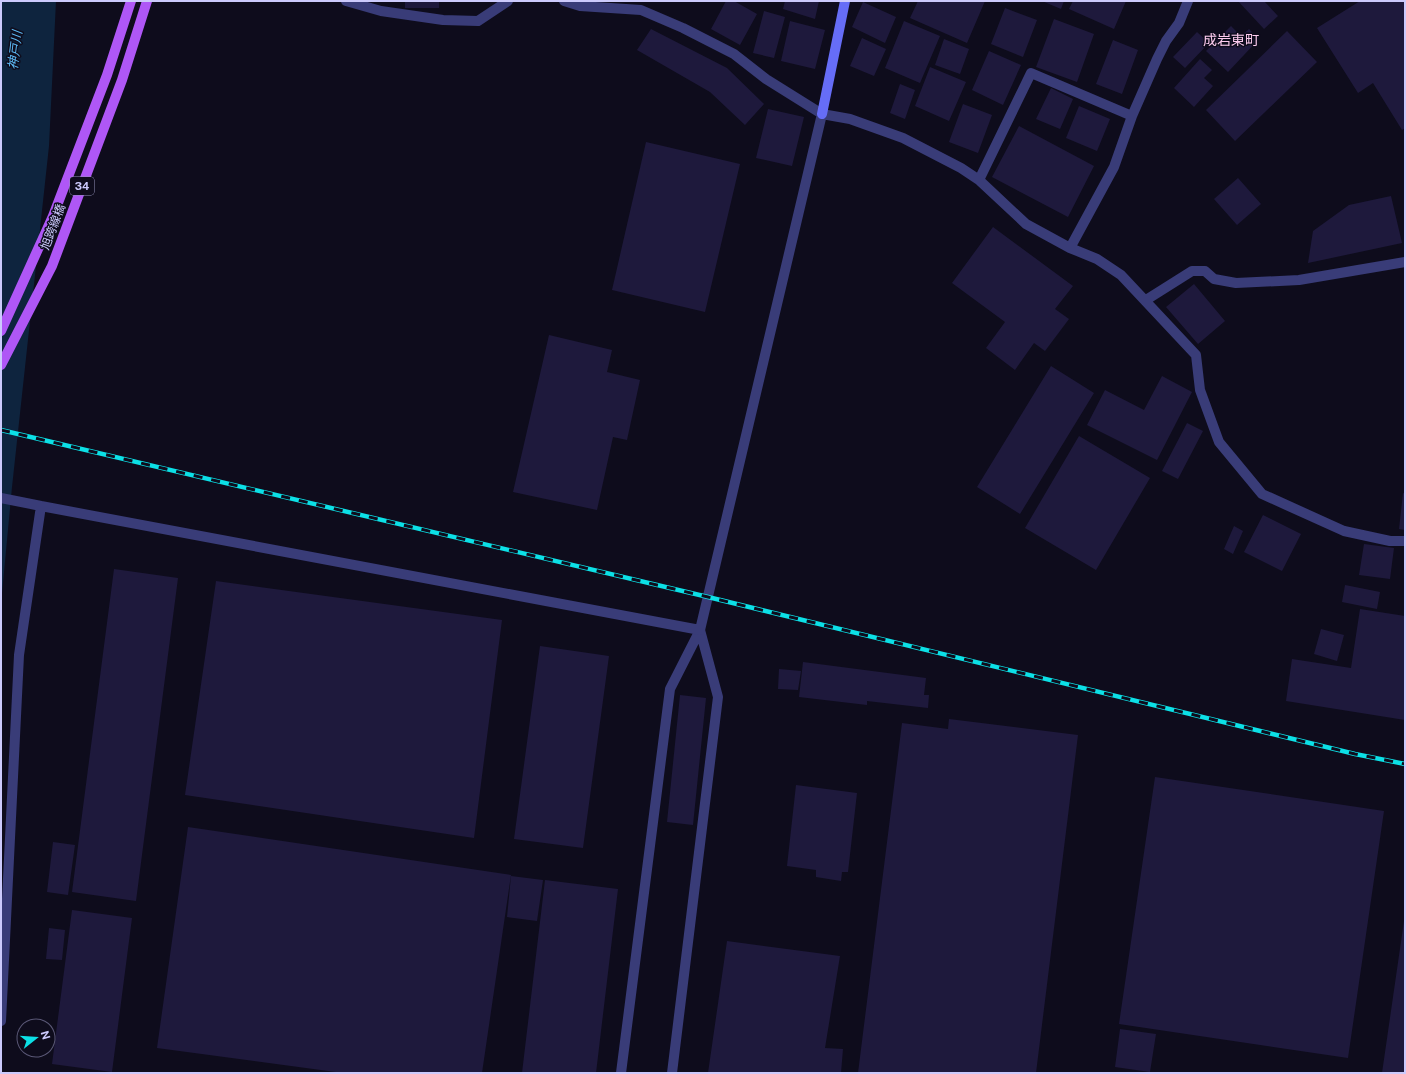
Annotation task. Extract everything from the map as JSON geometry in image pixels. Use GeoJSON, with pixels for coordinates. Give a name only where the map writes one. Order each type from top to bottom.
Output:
{"type":"FeatureCollection","features":[{"type":"Feature","properties":{"kind":"main road","name":"旭跨線橋"},"geometry":{"type":"LineString","coordinates":[[1,331],[53,216],[107,75],[131,1]]}},
{"type":"Feature","properties":{"kind":"main road","name":"旭跨線橋"},"geometry":{"type":"LineString","coordinates":[[1,365],[52,266],[122,80],[148,1]]}},
{"type":"Feature","properties":{"kind":"street"},"geometry":{"type":"LineString","coordinates":[[346,1],[381,11],[443,20],[478,21],[508,1]]}},
{"type":"Feature","properties":{"kind":"street"},"geometry":{"type":"LineString","coordinates":[[564,1],[580,6],[641,10],[683,28],[734,54],[766,79],[822,114],[850,119],[903,138],[962,168],[980,180],[1026,224],[1070,248],[1097,259],[1121,275],[1146,300],[1196,355],[1200,390],[1219,442],[1262,494],[1344,531],[1390,542],[1405,541]]}},
{"type":"Feature","properties":{"kind":"street"},"geometry":{"type":"LineString","coordinates":[[621,1073],[670,689],[700,630],[822,114],[845,1]]}},
{"type":"Feature","properties":{"kind":"street"},"geometry":{"type":"LineString","coordinates":[[1070,248],[1114,166],[1132,116],[1157,58],[1166,41],[1179,23],[1188,1]]}},
{"type":"Feature","properties":{"kind":"street"},"geometry":{"type":"LineString","coordinates":[[980,180],[1031,73],[1132,116]]}},
{"type":"Feature","properties":{"kind":"street"},"geometry":{"type":"LineString","coordinates":[[1146,300],[1192,271],[1204,271],[1214,279],[1236,284],[1299,280],[1405,262]]}},
{"type":"Feature","properties":{"kind":"street"},"geometry":{"type":"LineString","coordinates":[[1,498],[700,630]]}},
{"type":"Feature","properties":{"kind":"street"},"geometry":{"type":"LineString","coordinates":[[1,1021],[19,655],[41,506]]}},
{"type":"Feature","properties":{"kind":"street"},"geometry":{"type":"LineString","coordinates":[[672,1073],[718,697],[700,630]]}},
{"type":"Feature","properties":{"kind":"water","name":"神戸川"},"geometry":{"type":"Polygon","coordinates":[[[1,1],[56,1],[49,146],[12,487],[1,604],[1,1]]]}},
{"type":"Feature","properties":{"kind":"building"},"geometry":{"type":"Polygon","coordinates":[[[405,1],[439,1],[439,8],[405,8],[405,1]]]}},
{"type":"Feature","properties":{"kind":"building"},"geometry":{"type":"Polygon","coordinates":[[[726,1],[734,1],[757,14],[740,45],[711,29],[726,1]]]}},
{"type":"Feature","properties":{"kind":"building"},"geometry":{"type":"Polygon","coordinates":[[[785,1],[819,1],[815,19],[783,9],[785,1]]]}},
{"type":"Feature","properties":{"kind":"building"},"geometry":{"type":"Polygon","coordinates":[[[918,1],[985,1],[967,43],[910,18],[918,1]]]}},
{"type":"Feature","properties":{"kind":"building"},"geometry":{"type":"Polygon","coordinates":[[[1042,1],[1064,1],[1061,9],[1042,1]]]}},
{"type":"Feature","properties":{"kind":"building"},"geometry":{"type":"Polygon","coordinates":[[[1073,1],[1126,1],[1114,29],[1069,9],[1073,1]]]}},
{"type":"Feature","properties":{"kind":"building"},"geometry":{"type":"Polygon","coordinates":[[[1238,1],[1264,1],[1278,16],[1264,29],[1238,1]]]}},
{"type":"Feature","properties":{"kind":"building"},"geometry":{"type":"Polygon","coordinates":[[[1360,1],[1405,1],[1405,128],[1402,130],[1373,83],[1358,93],[1317,28],[1360,1]]]}},
{"type":"Feature","properties":{"kind":"building"},"geometry":{"type":"Polygon","coordinates":[[[863,2],[896,17],[885,43],[852,27],[863,2]]]}},
{"type":"Feature","properties":{"kind":"building"},"geometry":{"type":"Polygon","coordinates":[[[1005,8],[1037,20],[1023,57],[991,44],[1005,8]]]}},
{"type":"Feature","properties":{"kind":"building"},"geometry":{"type":"Polygon","coordinates":[[[764,11],[785,17],[774,58],[753,53],[764,11]]]}},
{"type":"Feature","properties":{"kind":"building"},"geometry":{"type":"Polygon","coordinates":[[[1054,19],[1094,34],[1077,82],[1036,67],[1054,19]]]}},
{"type":"Feature","properties":{"kind":"building"},"geometry":{"type":"Polygon","coordinates":[[[790,21],[825,30],[815,69],[781,61],[790,21]]]}},
{"type":"Feature","properties":{"kind":"building"},"geometry":{"type":"Polygon","coordinates":[[[904,21],[940,36],[920,83],[885,68],[904,21]]]}},
{"type":"Feature","properties":{"kind":"building"},"geometry":{"type":"Polygon","coordinates":[[[1231,26],[1241,36],[1249,29],[1259,39],[1228,72],[1206,51],[1231,26]]]}},
{"type":"Feature","properties":{"kind":"building"},"geometry":{"type":"Polygon","coordinates":[[[651,29],[727,68],[764,104],[745,125],[710,92],[637,50],[651,29]]]}},
{"type":"Feature","properties":{"kind":"building"},"geometry":{"type":"Polygon","coordinates":[[[1287,31],[1317,62],[1235,141],[1206,110],[1287,31]]]}},
{"type":"Feature","properties":{"kind":"building"},"geometry":{"type":"Polygon","coordinates":[[[1197,32],[1209,43],[1185,68],[1173,57],[1197,32]]]}},
{"type":"Feature","properties":{"kind":"building"},"geometry":{"type":"Polygon","coordinates":[[[862,38],[886,49],[874,76],[850,66],[862,38]]]}},
{"type":"Feature","properties":{"kind":"building"},"geometry":{"type":"Polygon","coordinates":[[[944,39],[969,49],[960,74],[935,65],[944,39]]]}},
{"type":"Feature","properties":{"kind":"building"},"geometry":{"type":"Polygon","coordinates":[[[1113,40],[1138,50],[1122,94],[1096,84],[1113,40]]]}},
{"type":"Feature","properties":{"kind":"building"},"geometry":{"type":"Polygon","coordinates":[[[989,51],[1021,65],[1003,105],[972,90],[989,51]]]}},
{"type":"Feature","properties":{"kind":"building"},"geometry":{"type":"Polygon","coordinates":[[[1200,59],[1212,70],[1204,78],[1213,86],[1194,107],[1174,88],[1200,59]]]}},
{"type":"Feature","properties":{"kind":"building"},"geometry":{"type":"Polygon","coordinates":[[[930,67],[966,82],[949,121],[915,106],[930,67]]]}},
{"type":"Feature","properties":{"kind":"building"},"geometry":{"type":"Polygon","coordinates":[[[900,84],[915,90],[905,119],[890,113],[900,84]]]}},
{"type":"Feature","properties":{"kind":"building"},"geometry":{"type":"Polygon","coordinates":[[[1051,88],[1073,99],[1060,129],[1036,119],[1051,88]]]}},
{"type":"Feature","properties":{"kind":"building"},"geometry":{"type":"Polygon","coordinates":[[[963,104],[992,115],[978,153],[949,142],[963,104]]]}},
{"type":"Feature","properties":{"kind":"building"},"geometry":{"type":"Polygon","coordinates":[[[1079,106],[1110,119],[1097,151],[1066,138],[1079,106]]]}},
{"type":"Feature","properties":{"kind":"building"},"geometry":{"type":"Polygon","coordinates":[[[768,109],[804,117],[792,166],[756,158],[768,109]]]}},
{"type":"Feature","properties":{"kind":"building"},"geometry":{"type":"Polygon","coordinates":[[[1019,126],[1094,166],[1068,217],[992,177],[1019,126]]]}},
{"type":"Feature","properties":{"kind":"building"},"geometry":{"type":"Polygon","coordinates":[[[646,142],[740,164],[705,312],[612,290],[646,142]]]}},
{"type":"Feature","properties":{"kind":"building"},"geometry":{"type":"Polygon","coordinates":[[[1238,178],[1261,204],[1237,225],[1214,199],[1238,178]]]}},
{"type":"Feature","properties":{"kind":"building"},"geometry":{"type":"Polygon","coordinates":[[[1391,196],[1402,243],[1308,263],[1313,231],[1349,205],[1391,196]]]}},
{"type":"Feature","properties":{"kind":"building"},"geometry":{"type":"Polygon","coordinates":[[[993,227],[1073,286],[1055,309],[1069,319],[1045,351],[1034,343],[1015,370],[986,348],[1005,322],[952,283],[993,227]]]}},
{"type":"Feature","properties":{"kind":"building"},"geometry":{"type":"Polygon","coordinates":[[[1194,284],[1225,321],[1198,344],[1166,307],[1194,284]]]}},
{"type":"Feature","properties":{"kind":"building"},"geometry":{"type":"Polygon","coordinates":[[[549,335],[612,350],[607,372],[640,380],[627,440],[613,437],[597,510],[513,492],[549,335]]]}},
{"type":"Feature","properties":{"kind":"building"},"geometry":{"type":"Polygon","coordinates":[[[1051,366],[1094,393],[1020,514],[977,487],[1051,366]]]}},
{"type":"Feature","properties":{"kind":"building"},"geometry":{"type":"Polygon","coordinates":[[[1162,376],[1192,392],[1157,460],[1087,425],[1105,390],[1144,410],[1162,376]]]}},
{"type":"Feature","properties":{"kind":"building"},"geometry":{"type":"Polygon","coordinates":[[[1187,423],[1203,431],[1178,479],[1162,471],[1187,423]]]}},
{"type":"Feature","properties":{"kind":"building"},"geometry":{"type":"Polygon","coordinates":[[[1079,436],[1150,478],[1096,570],[1025,528],[1079,436]]]}},
{"type":"Feature","properties":{"kind":"building"},"geometry":{"type":"Polygon","coordinates":[[[1403,493],[1405,494],[1405,530],[1399,529],[1403,493]]]}},
{"type":"Feature","properties":{"kind":"building"},"geometry":{"type":"Polygon","coordinates":[[[1263,515],[1301,534],[1282,571],[1244,552],[1263,515]]]}},
{"type":"Feature","properties":{"kind":"building"},"geometry":{"type":"Polygon","coordinates":[[[1234,526],[1243,531],[1233,554],[1224,549],[1234,526]]]}},
{"type":"Feature","properties":{"kind":"building"},"geometry":{"type":"Polygon","coordinates":[[[1364,544],[1394,548],[1390,579],[1359,575],[1364,544]]]}},
{"type":"Feature","properties":{"kind":"building"},"geometry":{"type":"Polygon","coordinates":[[[114,569],[178,578],[136,901],[72,892],[114,569]]]}},
{"type":"Feature","properties":{"kind":"building"},"geometry":{"type":"Polygon","coordinates":[[[216,581],[502,620],[474,838],[185,795],[216,581]]]}},
{"type":"Feature","properties":{"kind":"building"},"geometry":{"type":"Polygon","coordinates":[[[1345,585],[1380,592],[1377,609],[1342,602],[1345,585]]]}},
{"type":"Feature","properties":{"kind":"building"},"geometry":{"type":"Polygon","coordinates":[[[1360,609],[1405,616],[1405,720],[1286,701],[1292,659],[1351,668],[1360,609]]]}},
{"type":"Feature","properties":{"kind":"building"},"geometry":{"type":"Polygon","coordinates":[[[1321,629],[1344,635],[1337,661],[1314,654],[1321,629]]]}},
{"type":"Feature","properties":{"kind":"building"},"geometry":{"type":"Polygon","coordinates":[[[540,646],[609,656],[583,848],[514,839],[540,646]]]}},
{"type":"Feature","properties":{"kind":"building"},"geometry":{"type":"Polygon","coordinates":[[[803,662],[926,678],[924,695],[929,695],[928,708],[867,701],[867,705],[799,697],[803,662]]]}},
{"type":"Feature","properties":{"kind":"building"},"geometry":{"type":"Polygon","coordinates":[[[779,669],[801,671],[798,690],[778,689],[779,669]]]}},
{"type":"Feature","properties":{"kind":"building"},"geometry":{"type":"Polygon","coordinates":[[[680,695],[706,698],[693,825],[667,822],[680,695]]]}},
{"type":"Feature","properties":{"kind":"building"},"geometry":{"type":"Polygon","coordinates":[[[949,719],[1078,735],[1036,1073],[858,1073],[902,723],[948,729],[949,719]]]}},
{"type":"Feature","properties":{"kind":"building"},"geometry":{"type":"Polygon","coordinates":[[[1155,777],[1384,811],[1348,1058],[1119,1024],[1155,777]]]}},
{"type":"Feature","properties":{"kind":"building"},"geometry":{"type":"Polygon","coordinates":[[[796,785],[857,793],[848,872],[842,872],[841,881],[816,877],[816,870],[787,866],[796,785]]]}},
{"type":"Feature","properties":{"kind":"building"},"geometry":{"type":"Polygon","coordinates":[[[188,827],[511,875],[482,1073],[343,1073],[157,1048],[188,827]]]}},
{"type":"Feature","properties":{"kind":"building"},"geometry":{"type":"Polygon","coordinates":[[[53,842],[75,845],[68,895],[47,892],[53,842]]]}},
{"type":"Feature","properties":{"kind":"building"},"geometry":{"type":"Polygon","coordinates":[[[511,876],[543,880],[537,921],[507,917],[511,876]]]}},
{"type":"Feature","properties":{"kind":"building"},"geometry":{"type":"Polygon","coordinates":[[[545,880],[618,889],[596,1073],[522,1073],[545,880]]]}},
{"type":"Feature","properties":{"kind":"building"},"geometry":{"type":"Polygon","coordinates":[[[72,910],[132,918],[112,1072],[52,1064],[53,1058],[56,1058],[56,1033],[72,910]]]}},
{"type":"Feature","properties":{"kind":"building"},"geometry":{"type":"Polygon","coordinates":[[[1404,921],[1405,1073],[1382,1073],[1404,921]]]}},
{"type":"Feature","properties":{"kind":"building"},"geometry":{"type":"Polygon","coordinates":[[[49,928],[65,930],[62,960],[46,959],[49,928]]]}},
{"type":"Feature","properties":{"kind":"building"},"geometry":{"type":"Polygon","coordinates":[[[727,941],[840,956],[825,1048],[843,1049],[841,1073],[708,1073],[727,941]]]}},
{"type":"Feature","properties":{"kind":"building"},"geometry":{"type":"Polygon","coordinates":[[[1120,1029],[1156,1034],[1150,1072],[1115,1067],[1120,1029]]]}},
{"type":"Feature","properties":{"kind":"railway"},"geometry":{"type":"LineString","coordinates":[[1,430],[708,597],[1355,754],[1405,764]]}},
{"type":"Feature","properties":{"kind":"district","name":"成岩東町"},"geometry":{"type":"Point","coordinates":[1231,40]}}]}
